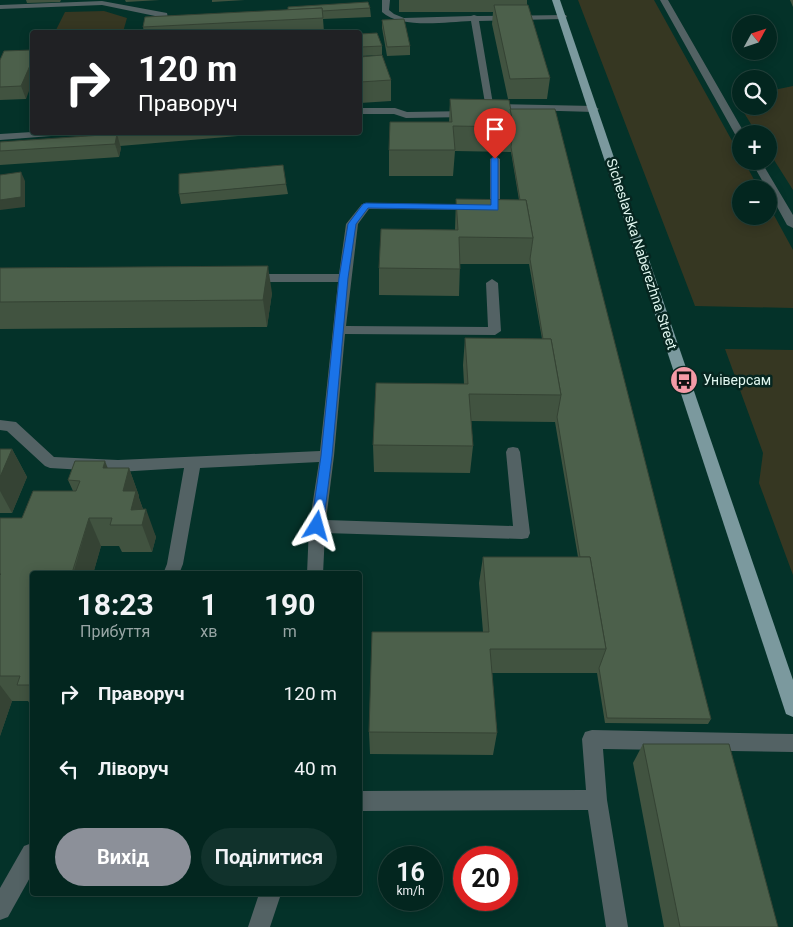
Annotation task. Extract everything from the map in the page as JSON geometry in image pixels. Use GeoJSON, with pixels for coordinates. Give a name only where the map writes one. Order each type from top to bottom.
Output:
{"type":"FeatureCollection","features":[{"type":"Feature","properties":{"kind":"main road","name":"Sicheslavska Naberezhna Street"},"geometry":{"type":"LineString","coordinates":[[556,0],[793,708]]}},
{"type":"Feature","properties":{"kind":"street"},"geometry":{"type":"LineString","coordinates":[[386,0],[385,10],[391,16],[403,20],[474,17],[563,17]]}},
{"type":"Feature","properties":{"kind":"street"},"geometry":{"type":"LineString","coordinates":[[664,0],[735,125]]}},
{"type":"Feature","properties":{"kind":"street"},"geometry":{"type":"LineString","coordinates":[[0,7],[102,3],[164,15],[166,27],[158,30]]}},
{"type":"Feature","properties":{"kind":"street"},"geometry":{"type":"LineString","coordinates":[[474,17],[488,107]]}},
{"type":"Feature","properties":{"kind":"street"},"geometry":{"type":"LineString","coordinates":[[362,111],[395,111],[406,115],[471,114],[484,111],[488,107],[594,109]]}},
{"type":"Feature","properties":{"kind":"street"},"geometry":{"type":"LineString","coordinates":[[0,137],[30,135]]}},
{"type":"Feature","properties":{"kind":"street"},"geometry":{"type":"LineString","coordinates":[[315,571],[317,526],[327,456],[344,278],[352,224],[366,206],[495,208],[495,159]]}},
{"type":"Feature","properties":{"kind":"street"},"geometry":{"type":"LineString","coordinates":[[761,170],[793,225]]}},
{"type":"Feature","properties":{"kind":"street"},"geometry":{"type":"LineString","coordinates":[[236,278],[344,278]]}},
{"type":"Feature","properties":{"kind":"street"},"geometry":{"type":"LineString","coordinates":[[339,330],[495,331],[492,284]]}},
{"type":"Feature","properties":{"kind":"street"},"geometry":{"type":"LineString","coordinates":[[0,425],[11,426],[50,462],[118,466],[327,456]]}},
{"type":"Feature","properties":{"kind":"street"},"geometry":{"type":"LineString","coordinates":[[317,526],[522,533],[513,452]]}},
{"type":"Feature","properties":{"kind":"street"},"geometry":{"type":"LineString","coordinates":[[172,571],[193,462]]}},
{"type":"Feature","properties":{"kind":"street"},"geometry":{"type":"LineString","coordinates":[[618,927],[597,800],[592,739],[793,742]]}},
{"type":"Feature","properties":{"kind":"street"},"geometry":{"type":"LineString","coordinates":[[362,801],[597,800]]}},
{"type":"Feature","properties":{"kind":"street"},"geometry":{"type":"LineString","coordinates":[[0,909],[30,857]]}},
{"type":"Feature","properties":{"kind":"street"},"geometry":{"type":"LineString","coordinates":[[259,927],[269,896]]}},
{"type":"Feature","properties":{"kind":"green space"},"geometry":{"type":"Polygon","coordinates":[[[578,0],[654,0],[732,141],[732,170],[749,170],[754,180],[732,180],[732,225],[777,225],[777,221],[793,250],[793,308],[695,306],[578,0]]]}},
{"type":"Feature","properties":{"kind":"green space"},"geometry":{"type":"Polygon","coordinates":[[[104,11],[127,18],[124,30],[56,30],[65,12],[104,11]]]}},
{"type":"Feature","properties":{"kind":"green space"},"geometry":{"type":"Polygon","coordinates":[[[793,86],[793,190],[777,165],[777,125],[752,125],[745,115],[777,115],[777,89],[793,86]]]}},
{"type":"Feature","properties":{"kind":"green space"},"geometry":{"type":"Polygon","coordinates":[[[725,349],[793,350],[793,575],[759,483],[763,453],[725,349]]]}},
{"type":"Feature","properties":{"kind":"building"},"geometry":{"type":"Polygon","coordinates":[[[368,2],[370,8],[322,11],[322,8],[288,10],[288,7],[368,2]]]}},
{"type":"Feature","properties":{"kind":"building"},"geometry":{"type":"Polygon","coordinates":[[[494,5],[528,5],[550,78],[510,79],[494,5]]]}},
{"type":"Feature","properties":{"kind":"building"},"geometry":{"type":"Polygon","coordinates":[[[322,8],[323,18],[143,27],[145,17],[322,8]]]}},
{"type":"Feature","properties":{"kind":"building"},"geometry":{"type":"Polygon","coordinates":[[[404,19],[410,46],[387,47],[382,20],[404,19]]]}},
{"type":"Feature","properties":{"kind":"building"},"geometry":{"type":"Polygon","coordinates":[[[377,33],[382,46],[362,47],[362,34],[377,33]]]}},
{"type":"Feature","properties":{"kind":"building"},"geometry":{"type":"Polygon","coordinates":[[[30,50],[30,66],[21,86],[0,87],[0,60],[4,51],[30,50]]]}},
{"type":"Feature","properties":{"kind":"building"},"geometry":{"type":"Polygon","coordinates":[[[382,55],[391,80],[362,82],[362,57],[382,55]]]}},
{"type":"Feature","properties":{"kind":"building"},"geometry":{"type":"Polygon","coordinates":[[[450,99],[509,100],[514,127],[453,126],[455,150],[389,150],[390,122],[452,122],[450,99]]]}},
{"type":"Feature","properties":{"kind":"building"},"geometry":{"type":"Polygon","coordinates":[[[510,109],[555,109],[711,719],[607,718],[599,668],[606,649],[590,557],[580,557],[557,417],[561,395],[551,339],[543,339],[530,259],[533,238],[526,200],[520,200],[511,147],[514,127],[510,109]]]}},
{"type":"Feature","properties":{"kind":"building"},"geometry":{"type":"Polygon","coordinates":[[[117,135],[115,144],[0,151],[0,142],[117,135]]]}},
{"type":"Feature","properties":{"kind":"building"},"geometry":{"type":"Polygon","coordinates":[[[283,165],[286,184],[179,194],[179,174],[283,165]]]}},
{"type":"Feature","properties":{"kind":"building"},"geometry":{"type":"Polygon","coordinates":[[[21,172],[21,197],[0,200],[0,175],[21,172]]]}},
{"type":"Feature","properties":{"kind":"building"},"geometry":{"type":"Polygon","coordinates":[[[456,199],[526,200],[533,238],[459,237],[460,269],[379,268],[381,229],[458,230],[456,199]]]}},
{"type":"Feature","properties":{"kind":"building"},"geometry":{"type":"Polygon","coordinates":[[[268,266],[263,300],[0,302],[0,268],[268,266]]]}},
{"type":"Feature","properties":{"kind":"building"},"geometry":{"type":"Polygon","coordinates":[[[465,338],[551,339],[561,395],[469,394],[473,446],[373,445],[376,383],[468,384],[465,338]]]}},
{"type":"Feature","properties":{"kind":"building"},"geometry":{"type":"Polygon","coordinates":[[[0,449],[12,449],[0,477],[0,449]]]}},
{"type":"Feature","properties":{"kind":"building"},"geometry":{"type":"Polygon","coordinates":[[[75,461],[105,461],[103,468],[129,468],[123,491],[136,491],[131,510],[146,509],[142,525],[110,525],[112,518],[89,518],[73,571],[30,571],[30,685],[17,685],[20,676],[0,676],[0,518],[22,518],[33,491],[76,491],[80,481],[68,480],[75,461]]]}},
{"type":"Feature","properties":{"kind":"building"},"geometry":{"type":"Polygon","coordinates":[[[483,557],[590,557],[606,649],[490,649],[497,733],[369,732],[372,632],[489,632],[483,557]]]}},
{"type":"Feature","properties":{"kind":"building"},"geometry":{"type":"Polygon","coordinates":[[[643,744],[729,744],[778,927],[680,927],[643,744]]]}},
{"type":"Feature","properties":{"kind":"place","name":"Універсам"},"geometry":{"type":"Point","coordinates":[684,380]}},
{"type":"Feature","properties":{"kind":"route"},"geometry":{"type":"LineString","coordinates":[[317,526],[327,456],[344,278],[352,224],[366,206],[495,208],[495,159]]}}]}
